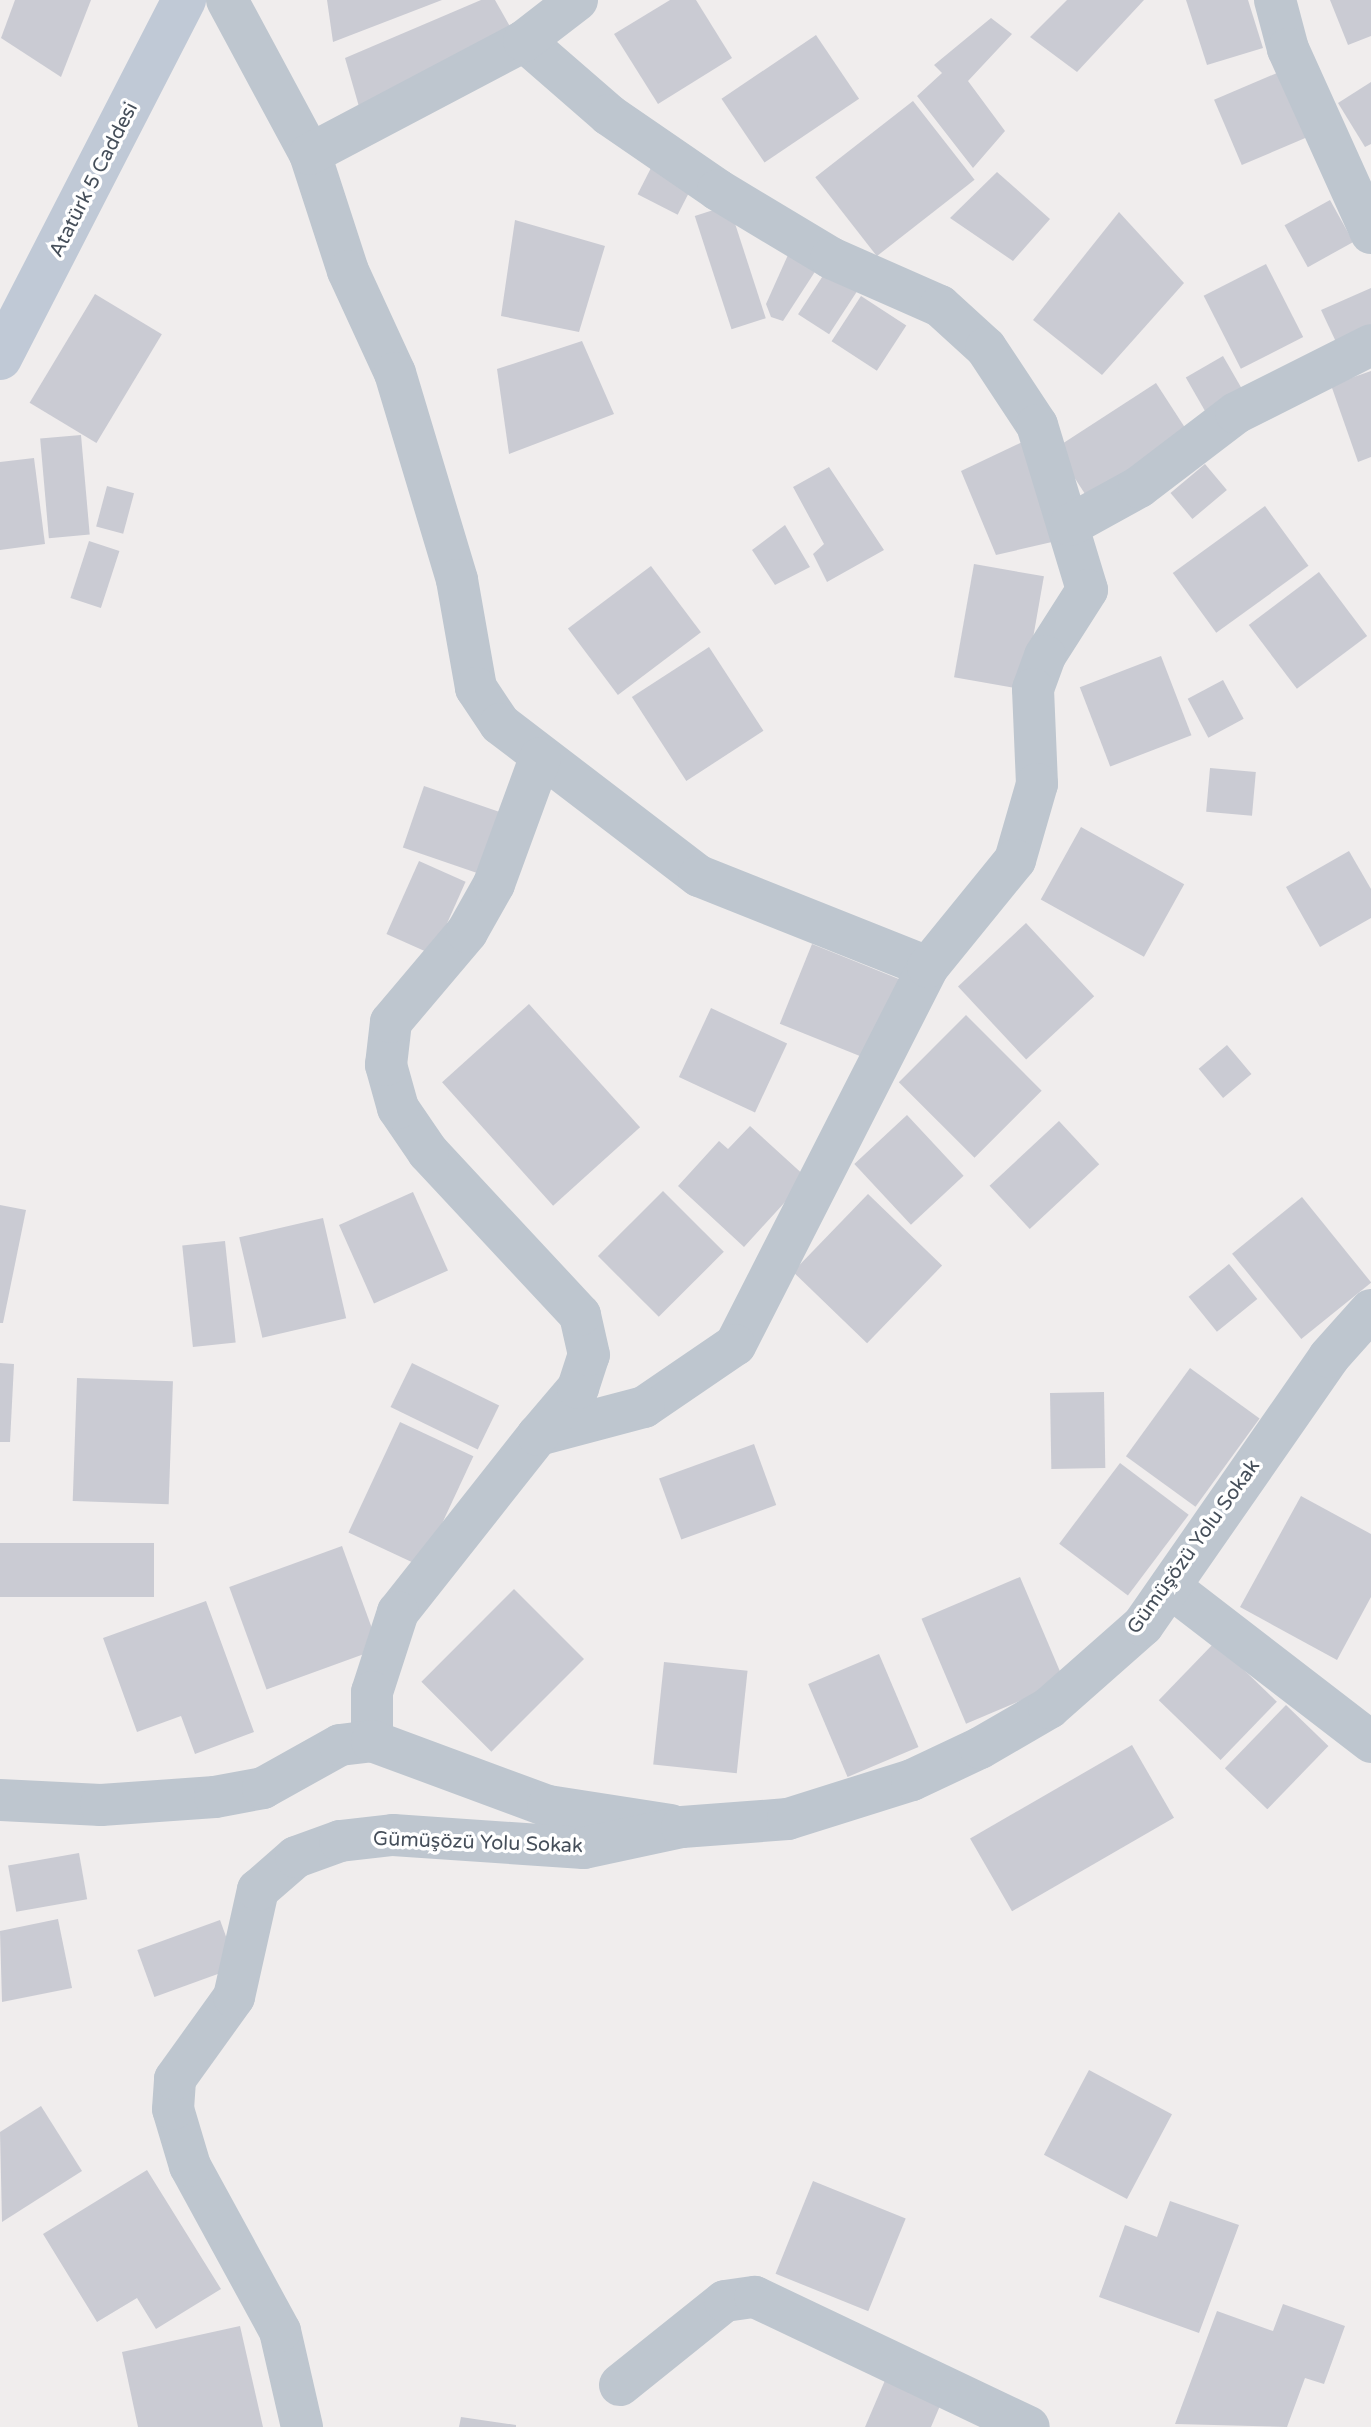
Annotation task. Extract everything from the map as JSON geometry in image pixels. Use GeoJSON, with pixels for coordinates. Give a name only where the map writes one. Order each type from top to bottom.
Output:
{"type":"FeatureCollection","features":[{"type":"Feature","properties":{"kind":"main road","name":"Atatürk 5 Caddesi"},"geometry":{"type":"LineString","coordinates":[[5,338],[184,0]]}},
{"type":"Feature","properties":{"kind":"street"},"geometry":{"type":"LineString","coordinates":[[227,0],[310,154],[348,271],[395,373],[457,580],[476,688],[500,724],[540,758],[699,876],[928,967]]}},
{"type":"Feature","properties":{"kind":"street"},"geometry":{"type":"LineString","coordinates":[[310,154],[524,41],[577,0]]}},
{"type":"Feature","properties":{"kind":"street"},"geometry":{"type":"LineString","coordinates":[[1275,0],[1288,49],[1371,233]]}},
{"type":"Feature","properties":{"kind":"street"},"geometry":{"type":"LineString","coordinates":[[524,41],[609,115],[731,198],[831,258],[940,306],[986,348],[1037,425],[1070,525],[1087,590],[1045,656],[1033,689],[1031,817],[1001,881],[928,967],[735,1345],[644,1407],[538,1435]]}},
{"type":"Feature","properties":{"kind":"street"},"geometry":{"type":"LineString","coordinates":[[1070,525],[1139,487],[1236,413],[1371,345]]}},
{"type":"Feature","properties":{"kind":"street"},"geometry":{"type":"LineString","coordinates":[[372,1741],[372,1692],[398,1612],[578,1388],[589,1355],[580,1315],[428,1152],[398,1108],[386,1065],[391,1022],[467,932],[494,884],[540,758]]}},
{"type":"Feature","properties":{"kind":"street","name":"Gümüşözü Yolu Sokak"},"geometry":{"type":"LineString","coordinates":[[302,2427],[280,2331],[190,2166],[173,2109],[175,2079],[234,1997],[246,1956],[246,1918],[258,1890],[296,1857],[340,1841],[393,1835],[584,1848],[682,1827],[788,1819],[912,1780],[980,1748],[1049,1708],[1106,1661],[1170,1587],[1329,1357],[1371,1310]]}},
{"type":"Feature","properties":{"kind":"street"},"geometry":{"type":"LineString","coordinates":[[1170,1587],[1371,1742]]}},
{"type":"Feature","properties":{"kind":"street"},"geometry":{"type":"LineString","coordinates":[[0,1800],[101,1805],[215,1797],[263,1788],[340,1745],[372,1741],[548,1806],[682,1827]]}},
{"type":"Feature","properties":{"kind":"street"},"geometry":{"type":"LineString","coordinates":[[620,2385],[707,2313],[755,2297],[957,2413],[1029,2427]]}},
{"type":"Feature","properties":{"kind":"building"},"geometry":{"type":"Polygon","coordinates":[[[15,0],[91,0],[61,77],[1,38],[15,0]]]}},
{"type":"Feature","properties":{"kind":"building"},"geometry":{"type":"Polygon","coordinates":[[[327,0],[442,0],[333,42],[327,0]]]}},
{"type":"Feature","properties":{"kind":"building"},"geometry":{"type":"Polygon","coordinates":[[[481,0],[495,0],[516,37],[362,117],[345,58],[481,0]]]}},
{"type":"Feature","properties":{"kind":"building"},"geometry":{"type":"Polygon","coordinates":[[[670,0],[696,0],[732,58],[658,104],[614,34],[670,0]]]}},
{"type":"Feature","properties":{"kind":"building"},"geometry":{"type":"Polygon","coordinates":[[[1067,0],[1144,0],[1077,72],[1030,37],[1067,0]]]}},
{"type":"Feature","properties":{"kind":"building"},"geometry":{"type":"Polygon","coordinates":[[[1186,0],[1248,0],[1263,48],[1207,65],[1186,0]]]}},
{"type":"Feature","properties":{"kind":"building"},"geometry":{"type":"Polygon","coordinates":[[[1330,0],[1371,0],[1371,36],[1348,45],[1330,0]]]}},
{"type":"Feature","properties":{"kind":"building"},"geometry":{"type":"Polygon","coordinates":[[[991,18],[1012,34],[968,81],[1005,131],[973,168],[917,96],[942,73],[934,65],[991,18]]]}},
{"type":"Feature","properties":{"kind":"building"},"geometry":{"type":"Polygon","coordinates":[[[816,35],[859,99],[765,163],[721,99],[816,35]]]}},
{"type":"Feature","properties":{"kind":"building"},"geometry":{"type":"Polygon","coordinates":[[[1284,70],[1312,135],[1242,165],[1214,100],[1284,70]]]}},
{"type":"Feature","properties":{"kind":"building"},"geometry":{"type":"Polygon","coordinates":[[[1371,82],[1371,144],[1365,147],[1338,103],[1371,82]]]}},
{"type":"Feature","properties":{"kind":"building"},"geometry":{"type":"Polygon","coordinates":[[[913,101],[975,180],[877,256],[815,177],[913,101]]]}},
{"type":"Feature","properties":{"kind":"building"},"geometry":{"type":"Polygon","coordinates":[[[653,164],[693,184],[678,215],[638,194],[653,164]]]}},
{"type":"Feature","properties":{"kind":"building"},"geometry":{"type":"Polygon","coordinates":[[[997,172],[1050,219],[1013,261],[950,218],[997,172]]]}},
{"type":"Feature","properties":{"kind":"building"},"geometry":{"type":"Polygon","coordinates":[[[1330,200],[1353,242],[1308,267],[1285,225],[1330,200]]]}},
{"type":"Feature","properties":{"kind":"building"},"geometry":{"type":"Polygon","coordinates":[[[729,205],[766,318],[732,329],[695,216],[729,205]]]}},
{"type":"Feature","properties":{"kind":"building"},"geometry":{"type":"Polygon","coordinates":[[[1119,212],[1184,283],[1102,375],[1033,320],[1119,212]]]}},
{"type":"Feature","properties":{"kind":"building"},"geometry":{"type":"Polygon","coordinates":[[[515,220],[605,246],[579,332],[501,316],[515,220]]]}},
{"type":"Feature","properties":{"kind":"building"},"geometry":{"type":"Polygon","coordinates":[[[792,246],[818,267],[783,321],[771,317],[766,304],[792,246]]]}},
{"type":"Feature","properties":{"kind":"building"},"geometry":{"type":"Polygon","coordinates":[[[1266,264],[1303,337],[1241,369],[1204,296],[1266,264]]]}},
{"type":"Feature","properties":{"kind":"building"},"geometry":{"type":"Polygon","coordinates":[[[828,268],[859,288],[829,334],[798,314],[828,268]]]}},
{"type":"Feature","properties":{"kind":"building"},"geometry":{"type":"Polygon","coordinates":[[[1371,288],[1371,329],[1337,344],[1321,310],[1371,288]]]}},
{"type":"Feature","properties":{"kind":"building"},"geometry":{"type":"Polygon","coordinates":[[[95,294],[162,334],[96,443],[30,403],[95,294]]]}},
{"type":"Feature","properties":{"kind":"building"},"geometry":{"type":"Polygon","coordinates":[[[861,296],[906,325],[877,371],[832,341],[861,296]]]}},
{"type":"Feature","properties":{"kind":"building"},"geometry":{"type":"Polygon","coordinates":[[[582,341],[614,414],[509,454],[497,369],[582,341]]]}},
{"type":"Feature","properties":{"kind":"building"},"geometry":{"type":"Polygon","coordinates":[[[1223,356],[1243,391],[1206,412],[1186,378],[1223,356]]]}},
{"type":"Feature","properties":{"kind":"building"},"geometry":{"type":"Polygon","coordinates":[[[1371,371],[1371,457],[1358,462],[1331,385],[1371,371]]]}},
{"type":"Feature","properties":{"kind":"building"},"geometry":{"type":"Polygon","coordinates":[[[1156,383],[1188,432],[1087,498],[1055,448],[1156,383]]]}},
{"type":"Feature","properties":{"kind":"building"},"geometry":{"type":"Polygon","coordinates":[[[81,435],[90,535],[49,538],[40,439],[81,435]]]}},
{"type":"Feature","properties":{"kind":"building"},"geometry":{"type":"Polygon","coordinates":[[[1033,437],[1065,539],[996,555],[961,471],[1033,437]]]}},
{"type":"Feature","properties":{"kind":"building"},"geometry":{"type":"Polygon","coordinates":[[[34,458],[45,544],[0,550],[0,462],[34,458]]]}},
{"type":"Feature","properties":{"kind":"building"},"geometry":{"type":"Polygon","coordinates":[[[1205,464],[1227,490],[1192,519],[1171,493],[1205,464]]]}},
{"type":"Feature","properties":{"kind":"building"},"geometry":{"type":"Polygon","coordinates":[[[829,467],[884,550],[827,582],[813,554],[824,544],[793,487],[829,467]]]}},
{"type":"Feature","properties":{"kind":"building"},"geometry":{"type":"Polygon","coordinates":[[[107,486],[134,493],[123,534],[96,527],[107,486]]]}},
{"type":"Feature","properties":{"kind":"building"},"geometry":{"type":"Polygon","coordinates":[[[1265,506],[1308,566],[1216,633],[1173,573],[1265,506]]]}},
{"type":"Feature","properties":{"kind":"building"},"geometry":{"type":"Polygon","coordinates":[[[785,525],[810,567],[775,585],[752,550],[785,525]]]}},
{"type":"Feature","properties":{"kind":"building"},"geometry":{"type":"Polygon","coordinates":[[[89,541],[119,551],[101,608],[70,598],[89,541]]]}},
{"type":"Feature","properties":{"kind":"building"},"geometry":{"type":"Polygon","coordinates":[[[974,564],[1044,576],[1024,690],[954,677],[974,564]]]}},
{"type":"Feature","properties":{"kind":"building"},"geometry":{"type":"Polygon","coordinates":[[[651,566],[701,632],[618,695],[568,629],[651,566]]]}},
{"type":"Feature","properties":{"kind":"building"},"geometry":{"type":"Polygon","coordinates":[[[1319,572],[1367,636],[1297,689],[1249,625],[1319,572]]]}},
{"type":"Feature","properties":{"kind":"building"},"geometry":{"type":"Polygon","coordinates":[[[709,647],[763,731],[686,781],[632,697],[709,647]]]}},
{"type":"Feature","properties":{"kind":"building"},"geometry":{"type":"Polygon","coordinates":[[[1161,656],[1191,735],[1110,767],[1080,687],[1161,656]]]}},
{"type":"Feature","properties":{"kind":"building"},"geometry":{"type":"Polygon","coordinates":[[[1223,680],[1244,719],[1208,738],[1188,699],[1223,680]]]}},
{"type":"Feature","properties":{"kind":"building"},"geometry":{"type":"Polygon","coordinates":[[[1210,768],[1256,772],[1252,816],[1206,812],[1210,768]]]}},
{"type":"Feature","properties":{"kind":"building"},"geometry":{"type":"Polygon","coordinates":[[[424,786],[506,814],[485,876],[403,847],[424,786]]]}},
{"type":"Feature","properties":{"kind":"building"},"geometry":{"type":"Polygon","coordinates":[[[1081,827],[1184,884],[1144,957],[1041,900],[1081,827]]]}},
{"type":"Feature","properties":{"kind":"building"},"geometry":{"type":"Polygon","coordinates":[[[1349,851],[1371,889],[1371,918],[1320,947],[1286,887],[1349,851]]]}},
{"type":"Feature","properties":{"kind":"building"},"geometry":{"type":"Polygon","coordinates":[[[419,861],[466,882],[433,955],[386,934],[419,861]]]}},
{"type":"Feature","properties":{"kind":"building"},"geometry":{"type":"Polygon","coordinates":[[[1026,923],[1094,996],[1026,1060],[958,986],[1026,923]]]}},
{"type":"Feature","properties":{"kind":"building"},"geometry":{"type":"Polygon","coordinates":[[[812,944],[900,980],[868,1059],[780,1024],[812,944]]]}},
{"type":"Feature","properties":{"kind":"building"},"geometry":{"type":"Polygon","coordinates":[[[529,1004],[640,1127],[553,1206],[442,1082],[529,1004]]]}},
{"type":"Feature","properties":{"kind":"building"},"geometry":{"type":"Polygon","coordinates":[[[711,1008],[787,1043],[755,1112],[679,1077],[711,1008]]]}},
{"type":"Feature","properties":{"kind":"building"},"geometry":{"type":"Polygon","coordinates":[[[966,1015],[1042,1091],[974,1158],[899,1082],[966,1015]]]}},
{"type":"Feature","properties":{"kind":"building"},"geometry":{"type":"Polygon","coordinates":[[[1227,1045],[1251,1074],[1223,1098],[1199,1069],[1227,1045]]]}},
{"type":"Feature","properties":{"kind":"building"},"geometry":{"type":"Polygon","coordinates":[[[907,1115],[964,1176],[911,1225],[854,1164],[907,1115]]]}},
{"type":"Feature","properties":{"kind":"building"},"geometry":{"type":"Polygon","coordinates":[[[1059,1121],[1099,1164],[1030,1229],[990,1186],[1059,1121]]]}},
{"type":"Feature","properties":{"kind":"building"},"geometry":{"type":"Polygon","coordinates":[[[750,1126],[807,1178],[744,1247],[678,1186],[719,1141],[728,1149],[750,1126]]]}},
{"type":"Feature","properties":{"kind":"building"},"geometry":{"type":"Polygon","coordinates":[[[663,1191],[724,1252],[659,1317],[598,1256],[663,1191]]]}},
{"type":"Feature","properties":{"kind":"building"},"geometry":{"type":"Polygon","coordinates":[[[413,1192],[448,1271],[374,1304],[339,1225],[413,1192]]]}},
{"type":"Feature","properties":{"kind":"building"},"geometry":{"type":"Polygon","coordinates":[[[868,1194],[942,1266],[867,1343],[793,1272],[868,1194]]]}},
{"type":"Feature","properties":{"kind":"building"},"geometry":{"type":"Polygon","coordinates":[[[1302,1197],[1371,1283],[1301,1339],[1232,1254],[1302,1197]]]}},
{"type":"Feature","properties":{"kind":"building"},"geometry":{"type":"Polygon","coordinates":[[[0,1205],[26,1210],[3,1323],[0,1323],[0,1205]]]}},
{"type":"Feature","properties":{"kind":"building"},"geometry":{"type":"Polygon","coordinates":[[[323,1218],[346,1318],[262,1338],[239,1237],[323,1218]]]}},
{"type":"Feature","properties":{"kind":"building"},"geometry":{"type":"Polygon","coordinates":[[[225,1241],[236,1342],[193,1347],[182,1245],[225,1241]]]}},
{"type":"Feature","properties":{"kind":"building"},"geometry":{"type":"Polygon","coordinates":[[[1229,1264],[1257,1299],[1217,1332],[1189,1297],[1229,1264]]]}},
{"type":"Feature","properties":{"kind":"building"},"geometry":{"type":"Polygon","coordinates":[[[0,1363],[14,1364],[10,1442],[0,1442],[0,1363]]]}},
{"type":"Feature","properties":{"kind":"building"},"geometry":{"type":"Polygon","coordinates":[[[412,1363],[499,1406],[478,1450],[391,1407],[412,1363]]]}},
{"type":"Feature","properties":{"kind":"building"},"geometry":{"type":"Polygon","coordinates":[[[1190,1368],[1260,1419],[1196,1507],[1126,1456],[1190,1368]]]}},
{"type":"Feature","properties":{"kind":"building"},"geometry":{"type":"Polygon","coordinates":[[[77,1378],[173,1381],[169,1504],[73,1501],[77,1378]]]}},
{"type":"Feature","properties":{"kind":"building"},"geometry":{"type":"Polygon","coordinates":[[[1104,1392],[1105,1468],[1051,1469],[1050,1393],[1104,1392]]]}},
{"type":"Feature","properties":{"kind":"building"},"geometry":{"type":"Polygon","coordinates":[[[400,1422],[473,1456],[422,1567],[348,1533],[400,1422]]]}},
{"type":"Feature","properties":{"kind":"building"},"geometry":{"type":"Polygon","coordinates":[[[754,1444],[776,1505],[681,1540],[659,1479],[754,1444]]]}},
{"type":"Feature","properties":{"kind":"building"},"geometry":{"type":"Polygon","coordinates":[[[1120,1463],[1189,1515],[1128,1595],[1059,1544],[1120,1463]]]}},
{"type":"Feature","properties":{"kind":"building"},"geometry":{"type":"Polygon","coordinates":[[[1301,1496],[1371,1534],[1371,1597],[1337,1660],[1240,1607],[1301,1496]]]}},
{"type":"Feature","properties":{"kind":"building"},"geometry":{"type":"Polygon","coordinates":[[[0,1543],[154,1543],[154,1597],[0,1597],[0,1543]]]}},
{"type":"Feature","properties":{"kind":"building"},"geometry":{"type":"Polygon","coordinates":[[[342,1546],[379,1648],[267,1689],[229,1587],[342,1546]]]}},
{"type":"Feature","properties":{"kind":"building"},"geometry":{"type":"Polygon","coordinates":[[[1020,1577],[1065,1682],[966,1724],[922,1619],[1020,1577]]]}},
{"type":"Feature","properties":{"kind":"building"},"geometry":{"type":"Polygon","coordinates":[[[514,1589],[584,1659],[491,1752],[421,1682],[514,1589]]]}},
{"type":"Feature","properties":{"kind":"building"},"geometry":{"type":"Polygon","coordinates":[[[206,1601],[254,1732],[195,1754],[181,1716],[137,1732],[103,1638],[206,1601]]]}},
{"type":"Feature","properties":{"kind":"building"},"geometry":{"type":"Polygon","coordinates":[[[1215,1642],[1277,1702],[1221,1760],[1159,1700],[1215,1642]]]}},
{"type":"Feature","properties":{"kind":"building"},"geometry":{"type":"Polygon","coordinates":[[[879,1654],[918,1747],[848,1777],[808,1684],[879,1654]]]}},
{"type":"Feature","properties":{"kind":"building"},"geometry":{"type":"Polygon","coordinates":[[[664,1662],[748,1671],[737,1773],[653,1764],[664,1662]]]}},
{"type":"Feature","properties":{"kind":"building"},"geometry":{"type":"Polygon","coordinates":[[[1286,1705],[1328,1746],[1267,1809],[1225,1768],[1286,1705]]]}},
{"type":"Feature","properties":{"kind":"building"},"geometry":{"type":"Polygon","coordinates":[[[1132,1745],[1174,1818],[1012,1911],[970,1838],[1132,1745]]]}},
{"type":"Feature","properties":{"kind":"building"},"geometry":{"type":"Polygon","coordinates":[[[79,1853],[87,1899],[16,1912],[8,1866],[79,1853]]]}},
{"type":"Feature","properties":{"kind":"building"},"geometry":{"type":"Polygon","coordinates":[[[58,1919],[72,1988],[2,2002],[0,1931],[58,1919]]]}},
{"type":"Feature","properties":{"kind":"building"},"geometry":{"type":"Polygon","coordinates":[[[220,1920],[237,1967],[154,1997],[137,1950],[220,1920]]]}},
{"type":"Feature","properties":{"kind":"building"},"geometry":{"type":"Polygon","coordinates":[[[1089,2070],[1172,2114],[1127,2199],[1044,2155],[1089,2070]]]}},
{"type":"Feature","properties":{"kind":"building"},"geometry":{"type":"Polygon","coordinates":[[[41,2106],[82,2171],[2,2222],[0,2132],[41,2106]]]}},
{"type":"Feature","properties":{"kind":"building"},"geometry":{"type":"Polygon","coordinates":[[[147,2170],[221,2289],[156,2329],[137,2298],[97,2322],[43,2234],[147,2170]]]}},
{"type":"Feature","properties":{"kind":"building"},"geometry":{"type":"Polygon","coordinates":[[[813,2181],[906,2218],[868,2311],[776,2274],[813,2181]]]}},
{"type":"Feature","properties":{"kind":"building"},"geometry":{"type":"Polygon","coordinates":[[[1170,2201],[1239,2225],[1199,2333],[1099,2297],[1125,2225],[1157,2237],[1170,2201]]]}},
{"type":"Feature","properties":{"kind":"building"},"geometry":{"type":"Polygon","coordinates":[[[1283,2304],[1345,2326],[1324,2384],[1305,2378],[1287,2427],[1175,2424],[1217,2311],[1273,2331],[1283,2304]]]}},
{"type":"Feature","properties":{"kind":"building"},"geometry":{"type":"Polygon","coordinates":[[[240,2326],[263,2427],[138,2427],[122,2352],[240,2326]]]}},
{"type":"Feature","properties":{"kind":"building"},"geometry":{"type":"Polygon","coordinates":[[[886,2378],[942,2401],[931,2427],[865,2427],[886,2378]]]}},
{"type":"Feature","properties":{"kind":"building"},"geometry":{"type":"Polygon","coordinates":[[[461,2417],[516,2425],[516,2427],[459,2427],[461,2417]]]}}]}
